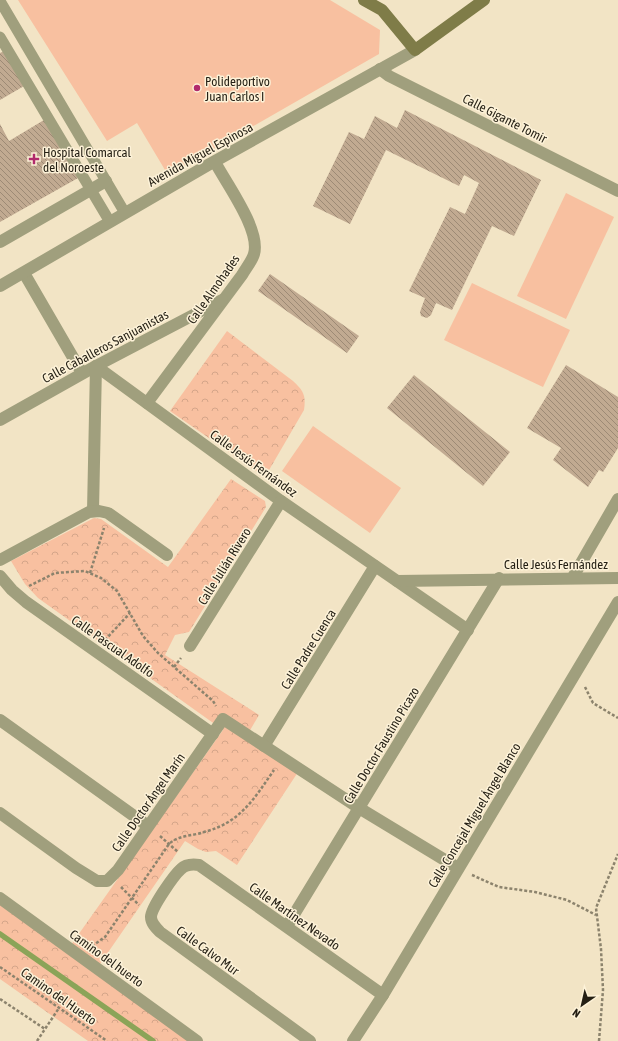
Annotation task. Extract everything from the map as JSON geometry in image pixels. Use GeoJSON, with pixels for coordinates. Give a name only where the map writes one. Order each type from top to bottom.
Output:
{"type":"FeatureCollection","features":[{"type":"Feature","properties":{"kind":"street"},"geometry":{"type":"LineString","coordinates":[[364,0],[382,10],[415,50],[484,0]]}},
{"type":"Feature","properties":{"kind":"street","name":"Avenida Miguel Espinosa"},"geometry":{"type":"LineString","coordinates":[[0,286],[125,213],[415,50]]}},
{"type":"Feature","properties":{"kind":"street","name":"Calle Gigante Tomir"},"geometry":{"type":"LineString","coordinates":[[380,69],[389,76],[618,191]]}},
{"type":"Feature","properties":{"kind":"street","name":"Calle Almohades"},"geometry":{"type":"LineString","coordinates":[[147,403],[242,275],[254,254],[255,242],[252,228],[215,162]]}},
{"type":"Feature","properties":{"kind":"street"},"geometry":{"type":"LineString","coordinates":[[0,242],[106,181]]}},
{"type":"Feature","properties":{"kind":"street"},"geometry":{"type":"LineString","coordinates":[[24,273],[82,373]]}},
{"type":"Feature","properties":{"kind":"street","name":"Calle Caballeros Sanjuanistas"},"geometry":{"type":"LineString","coordinates":[[0,420],[82,373],[225,298]]}},
{"type":"Feature","properties":{"kind":"street"},"geometry":{"type":"LineString","coordinates":[[93,512],[96,366]]}},
{"type":"Feature","properties":{"kind":"street","name":"Calle Jesús Fernández"},"geometry":{"type":"LineString","coordinates":[[96,366],[281,500],[468,630]]}},
{"type":"Feature","properties":{"kind":"street","name":"Calle Julián Rivero"},"geometry":{"type":"LineString","coordinates":[[190,646],[281,500]]}},
{"type":"Feature","properties":{"kind":"street"},"geometry":{"type":"LineString","coordinates":[[573,578],[618,500]]}},
{"type":"Feature","properties":{"kind":"street"},"geometry":{"type":"LineString","coordinates":[[0,560],[93,512],[108,513],[167,555]]}},
{"type":"Feature","properties":{"kind":"street","name":"Calle Padre Cuenca"},"geometry":{"type":"LineString","coordinates":[[264,746],[375,566]]}},
{"type":"Feature","properties":{"kind":"street","name":"Calle Pascual Adolfo"},"geometry":{"type":"LineString","coordinates":[[0,576],[16,594],[213,734]]}},
{"type":"Feature","properties":{"kind":"street","name":"Calle Jesús Fernández"},"geometry":{"type":"LineString","coordinates":[[397,582],[499,578],[618,578]]}},
{"type":"Feature","properties":{"kind":"street","name":"Calle Doctor Faustino Picazo"},"geometry":{"type":"LineString","coordinates":[[287,926],[499,578]]}},
{"type":"Feature","properties":{"kind":"street","name":"Calle Concejal Miguel Ángel Blanco"},"geometry":{"type":"LineString","coordinates":[[353,1041],[383,995],[618,602]]}},
{"type":"Feature","properties":{"kind":"street"},"geometry":{"type":"LineString","coordinates":[[223,719],[359,808],[458,868]]}},
{"type":"Feature","properties":{"kind":"street","name":"Calle Doctor Ángel Marín"},"geometry":{"type":"LineString","coordinates":[[107,880],[148,826],[223,719]]}},
{"type":"Feature","properties":{"kind":"street"},"geometry":{"type":"LineString","coordinates":[[0,720],[148,826]]}},
{"type":"Feature","properties":{"kind":"street"},"geometry":{"type":"LineString","coordinates":[[0,813],[76,868],[107,880]]}},
{"type":"Feature","properties":{"kind":"street"},"geometry":{"type":"LineString","coordinates":[[151,916],[153,908],[182,868],[190,864]]}},
{"type":"Feature","properties":{"kind":"street","name":"Calle Martínez Nevado"},"geometry":{"type":"LineString","coordinates":[[190,864],[199,866],[287,926],[383,995]]}},
{"type":"Feature","properties":{"kind":"street","name":"Camino del huerto"},"geometry":{"type":"LineString","coordinates":[[0,898],[197,1041]]}},
{"type":"Feature","properties":{"kind":"street","name":"Calle Calvo Mur"},"geometry":{"type":"LineString","coordinates":[[151,916],[152,924],[160,932],[310,1041]]}},
{"type":"Feature","properties":{"kind":"lane"},"geometry":{"type":"LineString","coordinates":[[0,1],[125,213]]}},
{"type":"Feature","properties":{"kind":"lane"},"geometry":{"type":"LineString","coordinates":[[0,38],[110,222]]}},
{"type":"Feature","properties":{"kind":"path"},"geometry":{"type":"LineString","coordinates":[[90,573],[108,513]]}},
{"type":"Feature","properties":{"kind":"path"},"geometry":{"type":"LineString","coordinates":[[16,594],[55,573],[85,571],[101,578],[117,591],[143,636],[158,653],[213,701],[223,719]]}},
{"type":"Feature","properties":{"kind":"path"},"geometry":{"type":"LineString","coordinates":[[94,650],[130,613]]}},
{"type":"Feature","properties":{"kind":"path"},"geometry":{"type":"LineString","coordinates":[[574,675],[584,686],[593,703],[618,718]]}},
{"type":"Feature","properties":{"kind":"path"},"geometry":{"type":"LineString","coordinates":[[148,826],[190,864]]}},
{"type":"Feature","properties":{"kind":"path"},"geometry":{"type":"LineString","coordinates":[[599,1041],[602,990],[601,949],[596,908],[618,854]]}},
{"type":"Feature","properties":{"kind":"path"},"geometry":{"type":"LineString","coordinates":[[458,868],[499,887],[536,892],[567,900],[597,915]]}},
{"type":"Feature","properties":{"kind":"path"},"geometry":{"type":"LineString","coordinates":[[107,880],[151,916]]}},
{"type":"Feature","properties":{"kind":"path","name":"Camino del Huerto"},"geometry":{"type":"LineString","coordinates":[[0,969],[107,1041]]}},
{"type":"Feature","properties":{"kind":"path"},"geometry":{"type":"LineString","coordinates":[[0,999],[45,1029]]}},
{"type":"Feature","properties":{"kind":"path"},"geometry":{"type":"LineString","coordinates":[[37,1041],[60,1008]]}},
{"type":"Feature","properties":{"kind":"green space","name":"Polideportivo Juan Carlos I"},"geometry":{"type":"Polygon","coordinates":[[[18,0],[330,0],[380,30],[379,54],[168,175],[137,123],[107,141],[18,0]]]}},
{"type":"Feature","properties":{"kind":"green space"},"geometry":{"type":"Polygon","coordinates":[[[566,193],[614,217],[566,319],[517,296],[566,193]]]}},
{"type":"Feature","properties":{"kind":"green space"},"geometry":{"type":"Polygon","coordinates":[[[472,283],[570,330],[543,387],[444,340],[472,283]]]}},
{"type":"Feature","properties":{"kind":"green space"},"geometry":{"type":"Polygon","coordinates":[[[227,331],[293,381],[300,388],[304,397],[304,410],[265,477],[170,411],[227,331]]]}},
{"type":"Feature","properties":{"kind":"green space"},"geometry":{"type":"Polygon","coordinates":[[[313,426],[401,488],[370,533],[282,471],[313,426]]]}},
{"type":"Feature","properties":{"kind":"green space"},"geometry":{"type":"Polygon","coordinates":[[[231,479],[265,501],[266,507],[189,632],[175,635],[165,655],[259,715],[249,732],[302,766],[237,865],[216,851],[206,852],[185,841],[100,964],[71,945],[223,730],[38,598],[25,584],[11,561],[94,518],[101,519],[168,567],[231,479]]]}},
{"type":"Feature","properties":{"kind":"green space"},"geometry":{"type":"Polygon","coordinates":[[[0,898],[197,1041],[88,1041],[0,979],[0,898]]]}},
{"type":"Feature","properties":{"kind":"building"},"geometry":{"type":"Polygon","coordinates":[[[4,51],[24,86],[0,100],[0,53],[4,51]]]}},
{"type":"Feature","properties":{"kind":"building"},"geometry":{"type":"Polygon","coordinates":[[[405,110],[541,180],[514,236],[492,226],[452,310],[436,303],[431,315],[427,318],[421,316],[420,312],[425,298],[409,291],[450,207],[465,214],[479,183],[464,175],[459,186],[386,150],[350,224],[313,206],[349,132],[364,139],[375,116],[397,128],[405,110]]]}},
{"type":"Feature","properties":{"kind":"building","name":"Hospital Comarcal del Noroeste"},"geometry":{"type":"Polygon","coordinates":[[[44,120],[78,178],[0,222],[0,124],[9,141],[44,120]]]}},
{"type":"Feature","properties":{"kind":"building"},"geometry":{"type":"Polygon","coordinates":[[[270,274],[359,336],[347,353],[258,291],[270,274]]]}},
{"type":"Feature","properties":{"kind":"building"},"geometry":{"type":"Polygon","coordinates":[[[566,365],[618,397],[618,448],[603,472],[599,470],[588,487],[553,460],[561,448],[527,428],[566,365]]]}},
{"type":"Feature","properties":{"kind":"building"},"geometry":{"type":"Polygon","coordinates":[[[414,375],[510,452],[483,486],[387,408],[414,375]]]}},
{"type":"Feature","properties":{"kind":"waterway"},"geometry":{"type":"LineString","coordinates":[[0,934],[153,1041]]}},
{"type":"Feature","properties":{"kind":"place","name":"Polideportivo Juan Carlos I"},"geometry":{"type":"Point","coordinates":[197,88]}},
{"type":"Feature","properties":{"kind":"place","name":"Hospital Comarcal del Noroeste"},"geometry":{"type":"Point","coordinates":[34,159]}}]}
